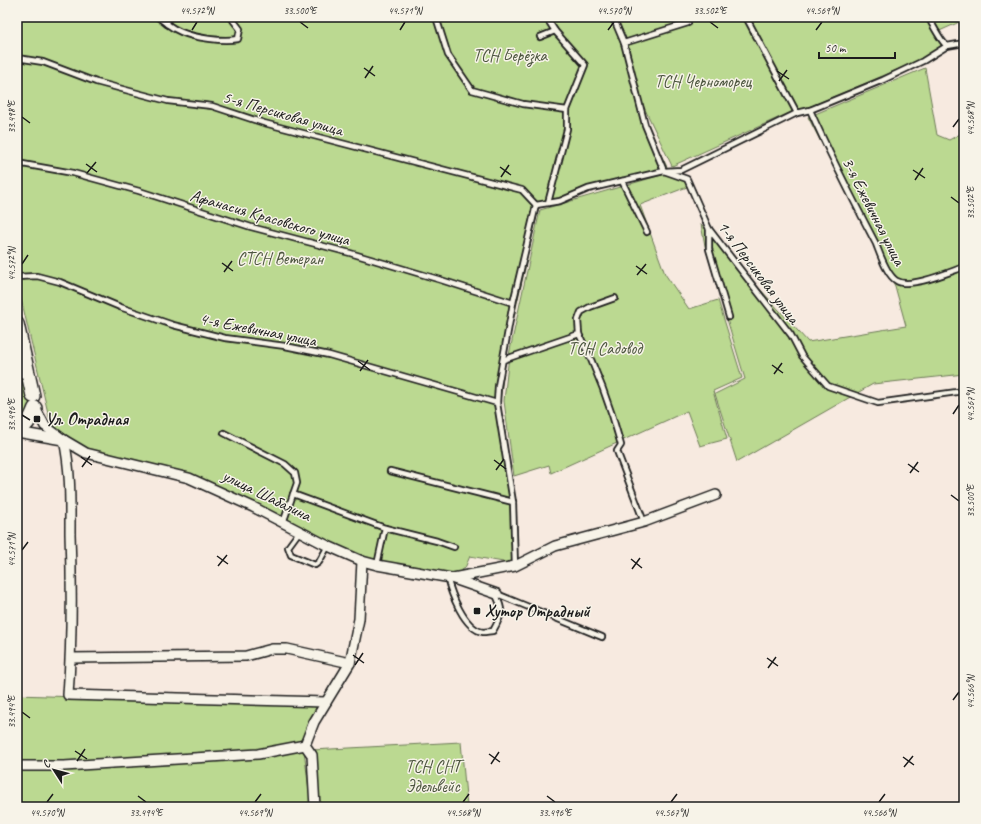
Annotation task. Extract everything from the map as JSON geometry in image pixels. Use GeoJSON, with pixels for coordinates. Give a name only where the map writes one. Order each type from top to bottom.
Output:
{"type":"FeatureCollection","features":[{"type":"Feature","properties":{"kind":"main road","name":"улица Шабалина"},"geometry":{"type":"LineString","coordinates":[[17,324],[22,373],[34,402]]}},
{"type":"Feature","properties":{"kind":"main road"},"geometry":{"type":"LineString","coordinates":[[17,431],[22,429],[30,420],[34,402]]}},
{"type":"Feature","properties":{"kind":"street","name":"улица Шабалина"},"geometry":{"type":"LineString","coordinates":[[34,402],[45,426],[64,440],[86,453],[189,478],[298,532],[362,561],[377,565],[449,577],[496,593]]}},
{"type":"Feature","properties":{"kind":"street"},"geometry":{"type":"LineString","coordinates":[[17,431],[64,440],[69,462],[71,658],[68,695],[326,702]]}},
{"type":"Feature","properties":{"kind":"street"},"geometry":{"type":"LineString","coordinates":[[449,577],[515,566],[555,546],[644,522],[716,494]]}},
{"type":"Feature","properties":{"kind":"street"},"geometry":{"type":"LineString","coordinates":[[305,745],[314,722],[350,663],[359,619],[362,561]]}},
{"type":"Feature","properties":{"kind":"street"},"geometry":{"type":"LineString","coordinates":[[71,658],[246,656],[272,649],[287,649],[350,663]]}},
{"type":"Feature","properties":{"kind":"street"},"geometry":{"type":"LineString","coordinates":[[305,745],[312,755],[315,807]]}},
{"type":"Feature","properties":{"kind":"street"},"geometry":{"type":"LineString","coordinates":[[17,766],[64,766],[258,754],[305,745]]}},
{"type":"Feature","properties":{"kind":"lane"},"geometry":{"type":"LineString","coordinates":[[158,17],[181,32],[214,40],[229,41],[238,39],[240,29],[233,20]]}},
{"type":"Feature","properties":{"kind":"lane"},"geometry":{"type":"LineString","coordinates":[[167,24],[168,17]]}},
{"type":"Feature","properties":{"kind":"lane"},"geometry":{"type":"LineString","coordinates":[[436,17],[448,55],[472,90],[523,104],[567,110]]}},
{"type":"Feature","properties":{"kind":"lane"},"geometry":{"type":"LineString","coordinates":[[546,17],[555,31],[585,65],[567,110],[567,129],[548,203]]}},
{"type":"Feature","properties":{"kind":"lane"},"geometry":{"type":"LineString","coordinates":[[613,17],[624,43],[645,125],[664,171]]}},
{"type":"Feature","properties":{"kind":"lane"},"geometry":{"type":"LineString","coordinates":[[746,17],[797,113]]}},
{"type":"Feature","properties":{"kind":"lane"},"geometry":{"type":"LineString","coordinates":[[928,17],[936,29],[942,43],[947,46]]}},
{"type":"Feature","properties":{"kind":"lane"},"geometry":{"type":"LineString","coordinates":[[624,43],[688,23]]}},
{"type":"Feature","properties":{"kind":"lane"},"geometry":{"type":"LineString","coordinates":[[540,38],[555,31]]}},
{"type":"Feature","properties":{"kind":"lane"},"geometry":{"type":"LineString","coordinates":[[515,566],[513,502],[497,403],[504,348],[536,205],[560,201],[588,189],[664,171],[681,170],[797,113],[810,110],[883,80],[923,62],[947,46],[964,43]]}},
{"type":"Feature","properties":{"kind":"lane","name":"5-я Персиковая улица"},"geometry":{"type":"LineString","coordinates":[[17,58],[43,62],[96,82],[145,95],[168,101],[212,106],[264,123],[522,190],[536,205]]}},
{"type":"Feature","properties":{"kind":"lane","name":"3-я Ежевичная улица"},"geometry":{"type":"LineString","coordinates":[[810,110],[833,161],[886,268],[896,281],[909,284],[964,267]]}},
{"type":"Feature","properties":{"kind":"lane","name":"Афанасия Красовского улица"},"geometry":{"type":"LineString","coordinates":[[17,163],[73,173],[139,191],[251,227],[357,255],[441,280],[513,304]]}},
{"type":"Feature","properties":{"kind":"lane","name":"1-я Персиковая улица"},"geometry":{"type":"LineString","coordinates":[[664,171],[687,179],[709,229],[791,335],[802,356],[828,386],[878,403],[964,391]]}},
{"type":"Feature","properties":{"kind":"lane"},"geometry":{"type":"LineString","coordinates":[[622,181],[647,232]]}},
{"type":"Feature","properties":{"kind":"lane"},"geometry":{"type":"LineString","coordinates":[[709,229],[710,249],[729,317]]}},
{"type":"Feature","properties":{"kind":"lane","name":"4-я Ежевичная улица"},"geometry":{"type":"LineString","coordinates":[[17,277],[37,276],[60,282],[120,307],[174,325],[225,338],[285,346],[329,355],[497,403]]}},
{"type":"Feature","properties":{"kind":"lane"},"geometry":{"type":"LineString","coordinates":[[615,298],[581,312],[578,320],[579,334],[587,350],[615,424],[621,445],[617,451],[644,522]]}},
{"type":"Feature","properties":{"kind":"lane"},"geometry":{"type":"LineString","coordinates":[[503,360],[579,334]]}},
{"type":"Feature","properties":{"kind":"lane"},"geometry":{"type":"LineString","coordinates":[[224,433],[285,464],[295,473],[297,484],[282,523]]}},
{"type":"Feature","properties":{"kind":"lane"},"geometry":{"type":"LineString","coordinates":[[390,471],[513,502]]}},
{"type":"Feature","properties":{"kind":"lane"},"geometry":{"type":"LineString","coordinates":[[293,494],[385,528],[437,541],[454,547]]}},
{"type":"Feature","properties":{"kind":"lane"},"geometry":{"type":"LineString","coordinates":[[377,565],[385,528]]}},
{"type":"Feature","properties":{"kind":"lane"},"geometry":{"type":"LineString","coordinates":[[298,532],[288,547],[291,555],[315,564],[320,562],[328,546]]}},
{"type":"Feature","properties":{"kind":"lane"},"geometry":{"type":"LineString","coordinates":[[449,577],[452,596],[462,614],[474,628],[484,632],[493,631],[500,618],[502,607],[496,593]]}},
{"type":"Feature","properties":{"kind":"lane"},"geometry":{"type":"LineString","coordinates":[[496,593],[602,637]]}},
{"type":"Feature","properties":{"kind":"green space","name":"СТСН Ветеран"},"geometry":{"type":"Polygon","coordinates":[[[17,17],[611,17],[622,44],[637,105],[667,167],[539,207],[507,347],[500,402],[512,496],[514,564],[470,556],[465,568],[449,579],[397,570],[294,532],[190,482],[66,442],[49,417],[17,282],[17,17]]]}},
{"type":"Feature","properties":{"kind":"green space","name":"ТСН Черноморец"},"geometry":{"type":"Polygon","coordinates":[[[616,17],[964,17],[964,20],[935,33],[943,46],[925,58],[809,107],[791,112],[672,166],[642,103],[626,38],[616,17]]]}},
{"type":"Feature","properties":{"kind":"green space"},"geometry":{"type":"Polygon","coordinates":[[[925,68],[937,135],[949,140],[964,132],[964,374],[873,384],[737,462],[715,394],[745,379],[705,246],[701,224],[808,342],[906,326],[895,286],[808,117],[925,68]]]}},
{"type":"Feature","properties":{"kind":"green space","name":"ТСН Садовод"},"geometry":{"type":"Polygon","coordinates":[[[665,174],[683,174],[687,187],[640,205],[665,274],[689,309],[718,300],[742,378],[713,391],[727,439],[700,446],[687,411],[551,473],[549,465],[514,476],[504,401],[509,355],[540,210],[665,174]]]}},
{"type":"Feature","properties":{"kind":"green space"},"geometry":{"type":"Polygon","coordinates":[[[17,330],[33,396],[30,420],[17,428],[17,330]]]}},
{"type":"Feature","properties":{"kind":"green space"},"geometry":{"type":"Polygon","coordinates":[[[17,695],[320,705],[304,750],[311,807],[17,807],[17,695]]]}},
{"type":"Feature","properties":{"kind":"green space","name":"ТСН СНТ Эдельвейс"},"geometry":{"type":"Polygon","coordinates":[[[461,742],[467,807],[317,807],[312,750],[461,742]]]}},
{"type":"Feature","properties":{"kind":"place","name":"Ул. Отрадная"},"geometry":{"type":"Point","coordinates":[37,419]}},
{"type":"Feature","properties":{"kind":"place","name":"Хутор Отрадный"},"geometry":{"type":"Point","coordinates":[477,611]}},
{"type":"Feature","properties":{"kind":"park label","name":"ТСН Берёзка"},"geometry":{"type":"Point","coordinates":[510,55]}}]}
